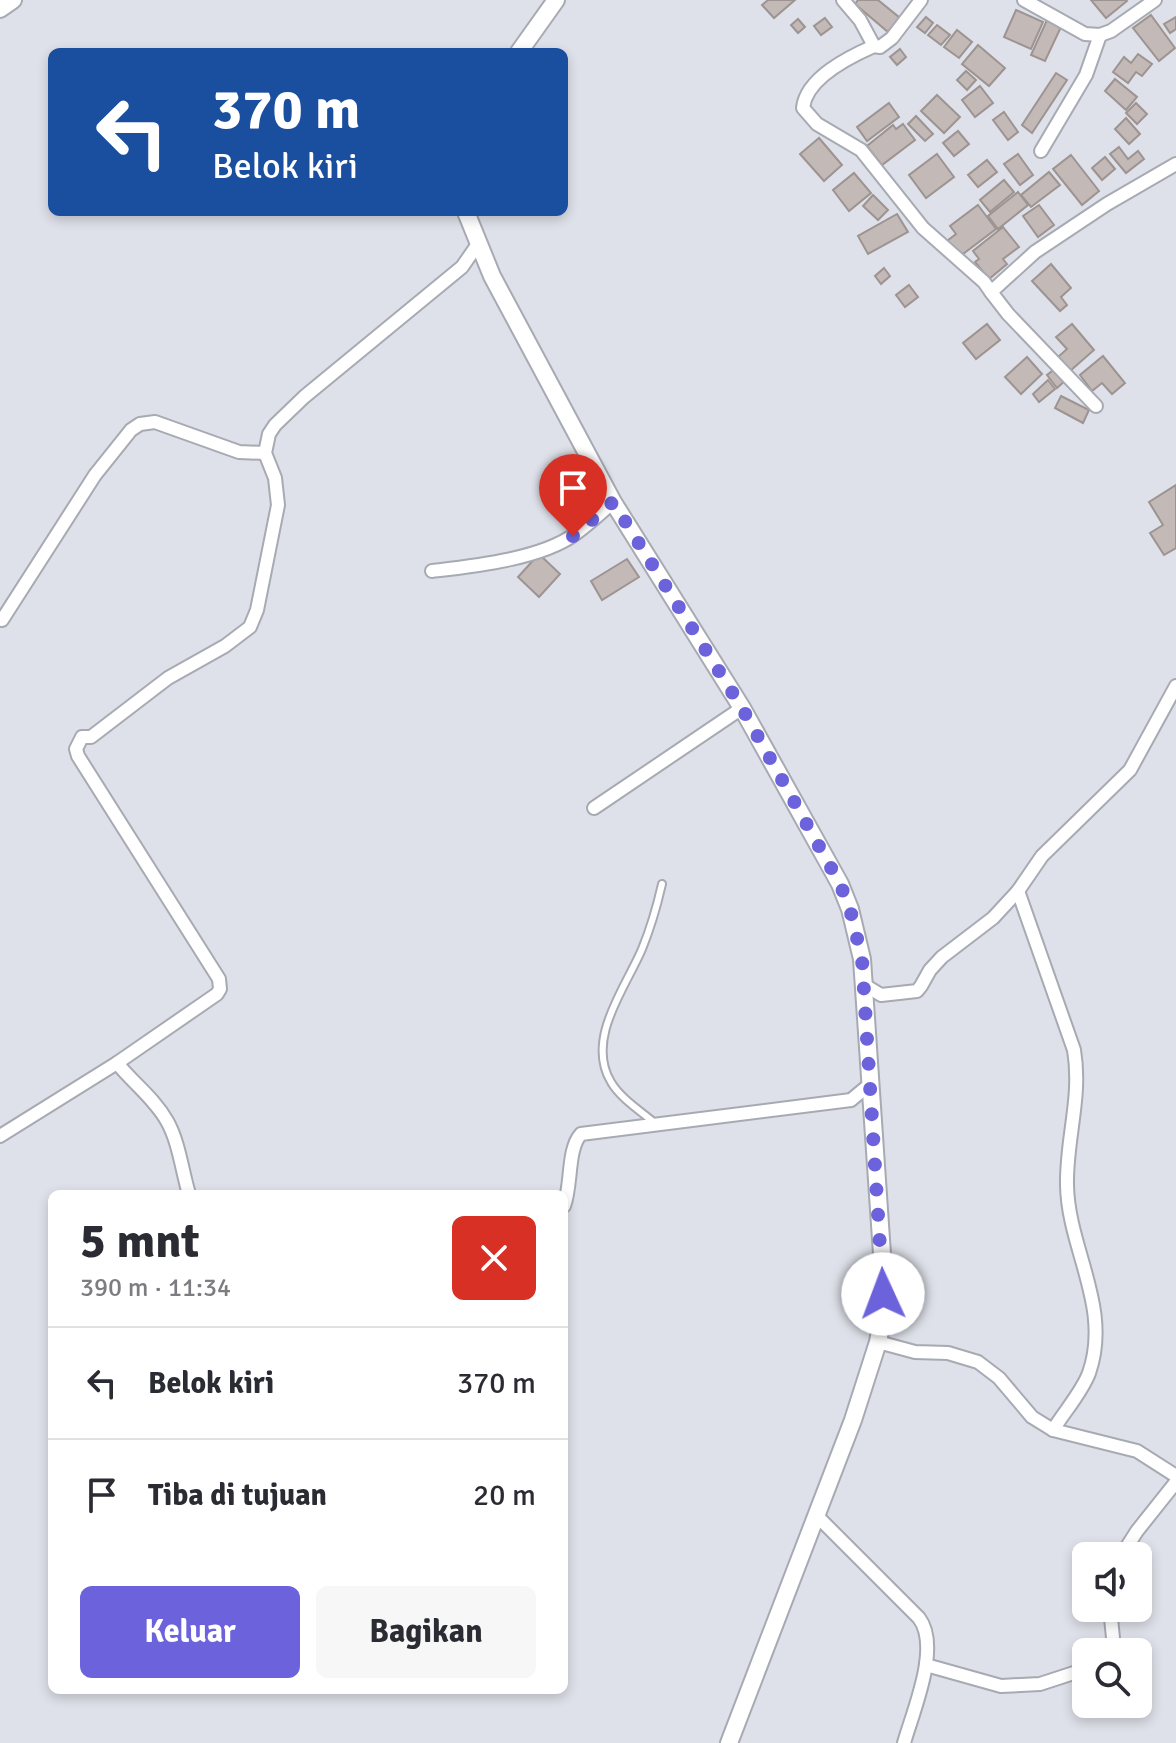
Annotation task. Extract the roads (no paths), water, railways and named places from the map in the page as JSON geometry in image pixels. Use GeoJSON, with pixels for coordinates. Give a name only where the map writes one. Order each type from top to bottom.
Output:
{"type":"FeatureCollection","features":[{"type":"Feature","properties":{"kind":"street"},"geometry":{"type":"LineString","coordinates":[[0,9],[13,0]]}},
{"type":"Feature","properties":{"kind":"street"},"geometry":{"type":"LineString","coordinates":[[522,48],[556,0]]}},
{"type":"Feature","properties":{"kind":"street"},"geometry":{"type":"LineString","coordinates":[[843,0],[860,20],[874,46]]}},
{"type":"Feature","properties":{"kind":"street"},"geometry":{"type":"LineString","coordinates":[[921,0],[885,45],[874,46],[846,58],[829,71],[804,96],[803,108],[817,124],[861,150],[923,228],[984,282],[1008,314],[1096,406]]}},
{"type":"Feature","properties":{"kind":"street"},"geometry":{"type":"LineString","coordinates":[[1024,0],[1085,34],[1100,35],[1111,31],[1155,0]]}},
{"type":"Feature","properties":{"kind":"street"},"geometry":{"type":"LineString","coordinates":[[1041,151],[1086,75],[1100,35]]}},
{"type":"Feature","properties":{"kind":"street"},"geometry":{"type":"LineString","coordinates":[[991,292],[1035,252],[1107,204],[1176,164]]}},
{"type":"Feature","properties":{"kind":"street"},"geometry":{"type":"LineString","coordinates":[[468,216],[478,244],[613,502],[742,708],[840,884],[857,933],[882,1254],[883,1315],[878,1342],[853,1420],[729,1743]]}},
{"type":"Feature","properties":{"kind":"street"},"geometry":{"type":"LineString","coordinates":[[0,1136],[117,1063],[220,989],[219,979],[76,749],[82,737],[91,737],[168,678],[225,646],[250,627],[257,610],[278,505],[275,478],[265,453],[269,434],[287,412],[462,267],[478,244]]}},
{"type":"Feature","properties":{"kind":"street"},"geometry":{"type":"LineString","coordinates":[[2,620],[95,475],[131,430],[140,424],[155,422],[239,452],[265,453]]}},
{"type":"Feature","properties":{"kind":"street"},"geometry":{"type":"LineString","coordinates":[[432,571],[486,565],[536,551],[573,536],[613,502]]}},
{"type":"Feature","properties":{"kind":"street"},"geometry":{"type":"LineString","coordinates":[[863,984],[881,995],[917,991],[942,957],[974,935],[1018,891],[1042,856],[1130,770],[1171,711],[1176,686]]}},
{"type":"Feature","properties":{"kind":"street"},"geometry":{"type":"LineString","coordinates":[[594,808],[742,708]]}},
{"type":"Feature","properties":{"kind":"street"},"geometry":{"type":"LineString","coordinates":[[1018,891],[1074,1050],[1078,1076],[1067,1201],[1091,1289],[1096,1328],[1088,1376],[1053,1430]]}},
{"type":"Feature","properties":{"kind":"street"},"geometry":{"type":"LineString","coordinates":[[117,1063],[171,1128],[188,1190]]}},
{"type":"Feature","properties":{"kind":"street"},"geometry":{"type":"LineString","coordinates":[[567,1190],[577,1137],[585,1132],[851,1100],[869,1085]]}},
{"type":"Feature","properties":{"kind":"street"},"geometry":{"type":"LineString","coordinates":[[878,1342],[915,1352],[948,1353],[978,1362],[999,1378],[1032,1417],[1053,1430],[1137,1451],[1176,1476]]}},
{"type":"Feature","properties":{"kind":"street"},"geometry":{"type":"LineString","coordinates":[[1130,1542],[1176,1482]]}},
{"type":"Feature","properties":{"kind":"street"},"geometry":{"type":"LineString","coordinates":[[816,1515],[925,1625],[929,1637],[926,1665],[904,1743]]}},
{"type":"Feature","properties":{"kind":"street"},"geometry":{"type":"LineString","coordinates":[[926,1665],[1001,1686],[1040,1684],[1072,1674]]}},
{"type":"Feature","properties":{"kind":"lane"},"geometry":{"type":"LineString","coordinates":[[656,1124],[611,1083],[604,1063],[602,1041],[654,918],[662,884]]}}]}
